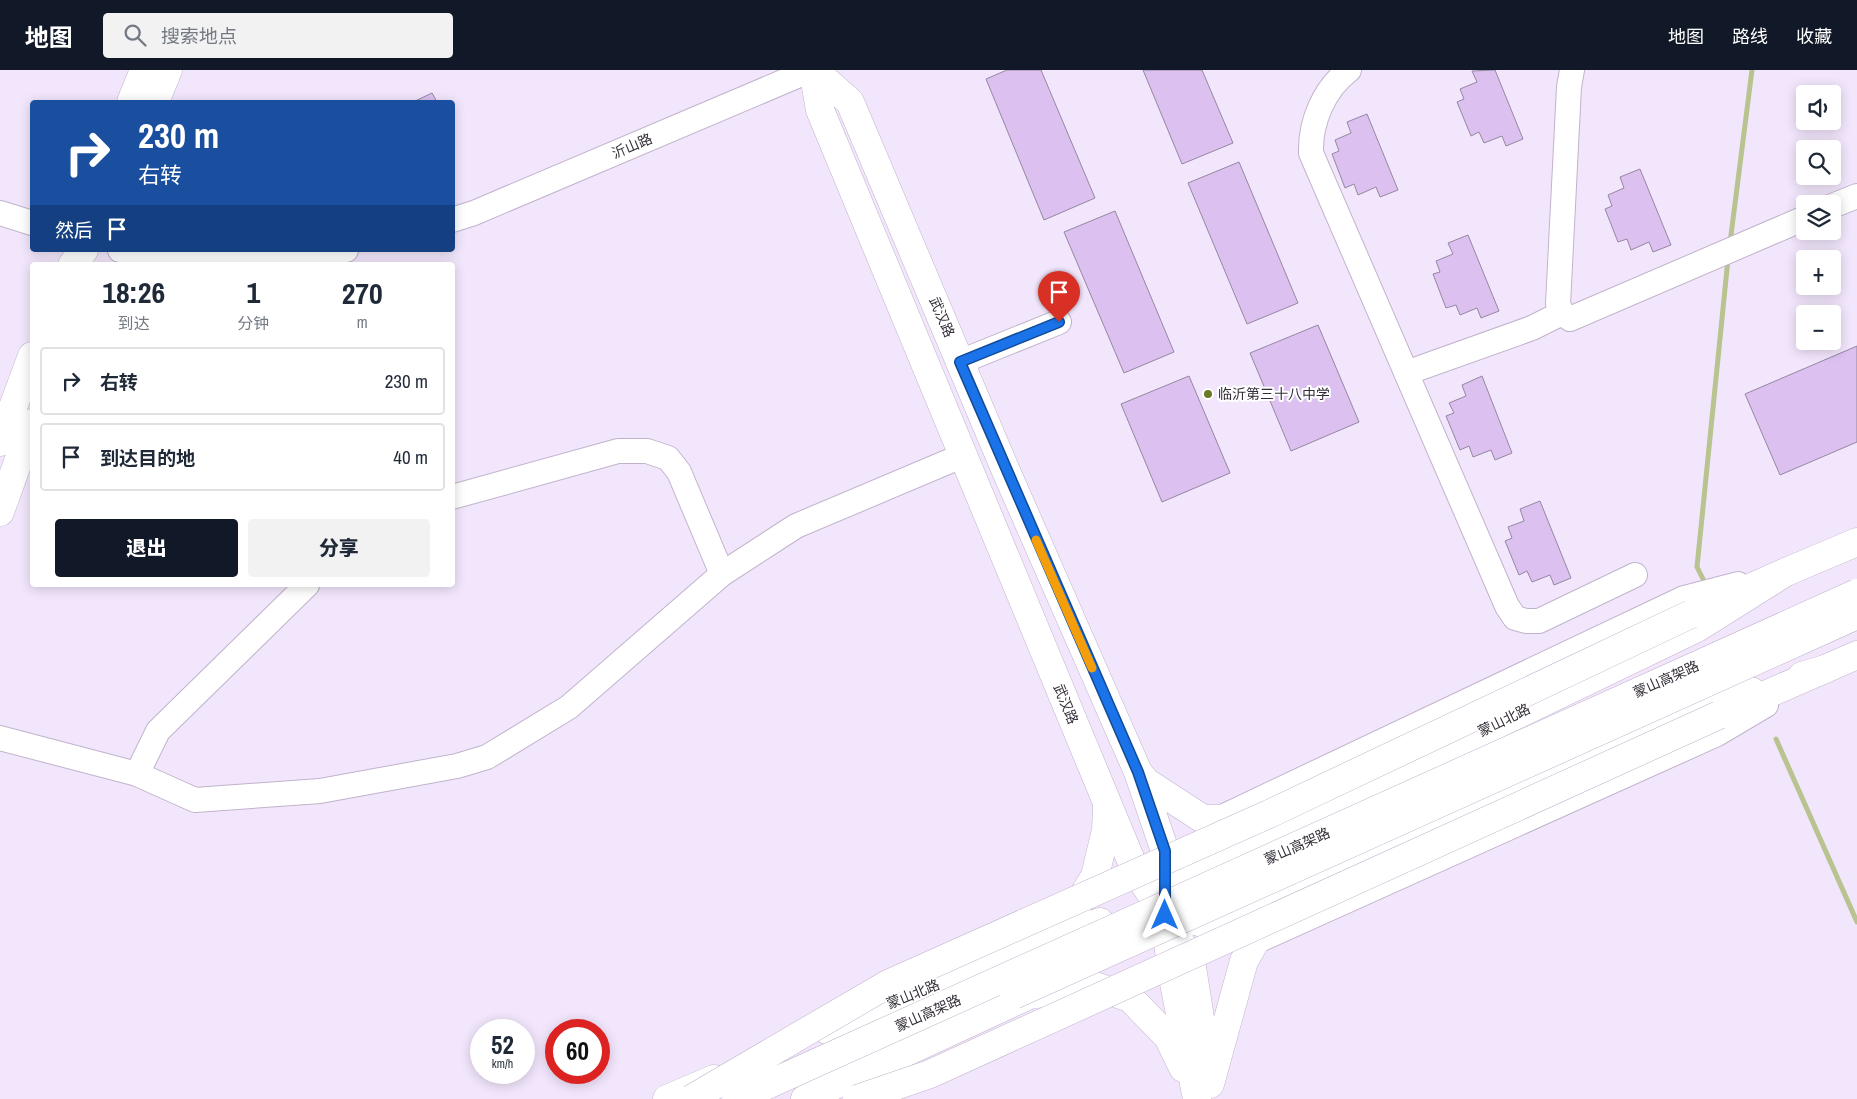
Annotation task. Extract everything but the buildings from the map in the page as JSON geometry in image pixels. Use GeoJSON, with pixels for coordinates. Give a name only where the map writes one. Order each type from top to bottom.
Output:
{"type":"FeatureCollection","features":[{"type":"Feature","properties":{"kind":"main road"},"geometry":{"type":"LineString","coordinates":[[132,100],[144,70]]}},
{"type":"Feature","properties":{"kind":"main road"},"geometry":{"type":"LineString","coordinates":[[156,100],[168,70]]}},
{"type":"Feature","properties":{"kind":"main road","name":"武汉路"},"geometry":{"type":"LineString","coordinates":[[813,70],[850,102],[960,362],[1138,772],[1165,851],[1165,915]]}},
{"type":"Feature","properties":{"kind":"main road","name":"武汉路"},"geometry":{"type":"LineString","coordinates":[[813,70],[820,110],[1135,870],[1165,915],[1191,961],[1204,1093]]}},
{"type":"Feature","properties":{"kind":"main road"},"geometry":{"type":"LineString","coordinates":[[74,262],[82,252]]}},
{"type":"Feature","properties":{"kind":"main road"},"geometry":{"type":"LineString","coordinates":[[0,442],[30,361]]}},
{"type":"Feature","properties":{"kind":"main road"},"geometry":{"type":"LineString","coordinates":[[0,512],[30,428]]}},
{"type":"Feature","properties":{"kind":"main road","name":"蒙山北路"},"geometry":{"type":"LineString","coordinates":[[805,1099],[1132,948],[1165,915],[1197,869],[1697,628],[1786,572],[1857,542]]}},
{"type":"Feature","properties":{"kind":"main road"},"geometry":{"type":"LineString","coordinates":[[691,1099],[888,984],[1270,814],[1691,614],[1786,572]]}},
{"type":"Feature","properties":{"kind":"main road","name":"蒙山高架路"},"geometry":{"type":"LineString","coordinates":[[736,1099],[1857,592]]}},
{"type":"Feature","properties":{"kind":"main road","name":"蒙山高架路"},"geometry":{"type":"LineString","coordinates":[[782,1099],[1857,615]]}},
{"type":"Feature","properties":{"kind":"main road","name":"蒙山北路"},"geometry":{"type":"LineString","coordinates":[[667,1099],[900,999],[1120,914],[1165,915],[1214,925],[1296,892],[1712,702],[1825,669],[1857,655]]}},
{"type":"Feature","properties":{"kind":"main road"},"geometry":{"type":"LineString","coordinates":[[857,1099],[930,1074],[1719,715],[1825,669]]}},
{"type":"Feature","properties":{"kind":"main road"},"geometry":{"type":"LineString","coordinates":[[1138,772],[1146,782],[1203,818],[1304,816]]}},
{"type":"Feature","properties":{"kind":"main road"},"geometry":{"type":"LineString","coordinates":[[1020,952],[1054,930],[1075,909],[1096,876],[1106,830],[1107,803]]}},
{"type":"Feature","properties":{"kind":"main road"},"geometry":{"type":"LineString","coordinates":[[1204,1093],[1244,961],[1255,942],[1296,892]]}},
{"type":"Feature","properties":{"kind":"main road"},"geometry":{"type":"LineString","coordinates":[[1028,995],[1095,986],[1130,998],[1168,1038],[1204,1093]]}},
{"type":"Feature","properties":{"kind":"street","name":"沂山路"},"geometry":{"type":"LineString","coordinates":[[455,219],[474,213],[813,70]]}},
{"type":"Feature","properties":{"kind":"street"},"geometry":{"type":"LineString","coordinates":[[1349,70],[1338,78],[1314,118],[1310,136],[1311,153],[1508,606],[1515,618],[1526,621],[1539,621],[1635,575]]}},
{"type":"Feature","properties":{"kind":"street"},"geometry":{"type":"LineString","coordinates":[[1572,70],[1569,87],[1558,304],[1562,313],[1570,319],[1796,222]]}},
{"type":"Feature","properties":{"kind":"street"},"geometry":{"type":"LineString","coordinates":[[1841,202],[1857,196]]}},
{"type":"Feature","properties":{"kind":"street"},"geometry":{"type":"LineString","coordinates":[[0,213],[30,222]]}},
{"type":"Feature","properties":{"kind":"street"},"geometry":{"type":"LineString","coordinates":[[127,252],[150,259],[181,258],[262,262],[332,252]]}},
{"type":"Feature","properties":{"kind":"street"},"geometry":{"type":"LineString","coordinates":[[1406,373],[1532,328],[1562,313]]}},
{"type":"Feature","properties":{"kind":"street"},"geometry":{"type":"LineString","coordinates":[[960,362],[1059,322]]}},
{"type":"Feature","properties":{"kind":"street"},"geometry":{"type":"LineString","coordinates":[[455,496],[618,451],[647,451],[668,458],[679,472],[722,574]]}},
{"type":"Feature","properties":{"kind":"street"},"geometry":{"type":"LineString","coordinates":[[0,738],[137,774],[195,800],[320,791],[458,766],[487,757],[570,707],[722,574],[796,526],[964,455]]}},
{"type":"Feature","properties":{"kind":"street"},"geometry":{"type":"LineString","coordinates":[[1217,819],[1684,598],[1786,572]]}},
{"type":"Feature","properties":{"kind":"street"},"geometry":{"type":"LineString","coordinates":[[137,774],[158,731],[305,587]]}},
{"type":"Feature","properties":{"kind":"street"},"geometry":{"type":"LineString","coordinates":[[1255,942],[1717,734],[1825,669]]}},
{"type":"Feature","properties":{"kind":"waterway"},"geometry":{"type":"LineString","coordinates":[[1730,243],[1752,70]]}},
{"type":"Feature","properties":{"kind":"waterway"},"geometry":{"type":"LineString","coordinates":[[1704,581],[1697,567],[1728,259]]}},
{"type":"Feature","properties":{"kind":"waterway"},"geometry":{"type":"LineString","coordinates":[[1776,739],[1857,922]]}},
{"type":"Feature","properties":{"kind":"slow traffic"},"geometry":{"type":"LineString","coordinates":[[1036,540],[1092,668]]}},
{"type":"Feature","properties":{"kind":"place","name":"临沂第三十八中学"},"geometry":{"type":"Point","coordinates":[1208,394]}},
{"type":"Feature","properties":{"kind":"route"},"geometry":{"type":"LineString","coordinates":[[1059,322],[984,354],[960,362],[1138,772],[1165,851],[1165,915]]}}]}
